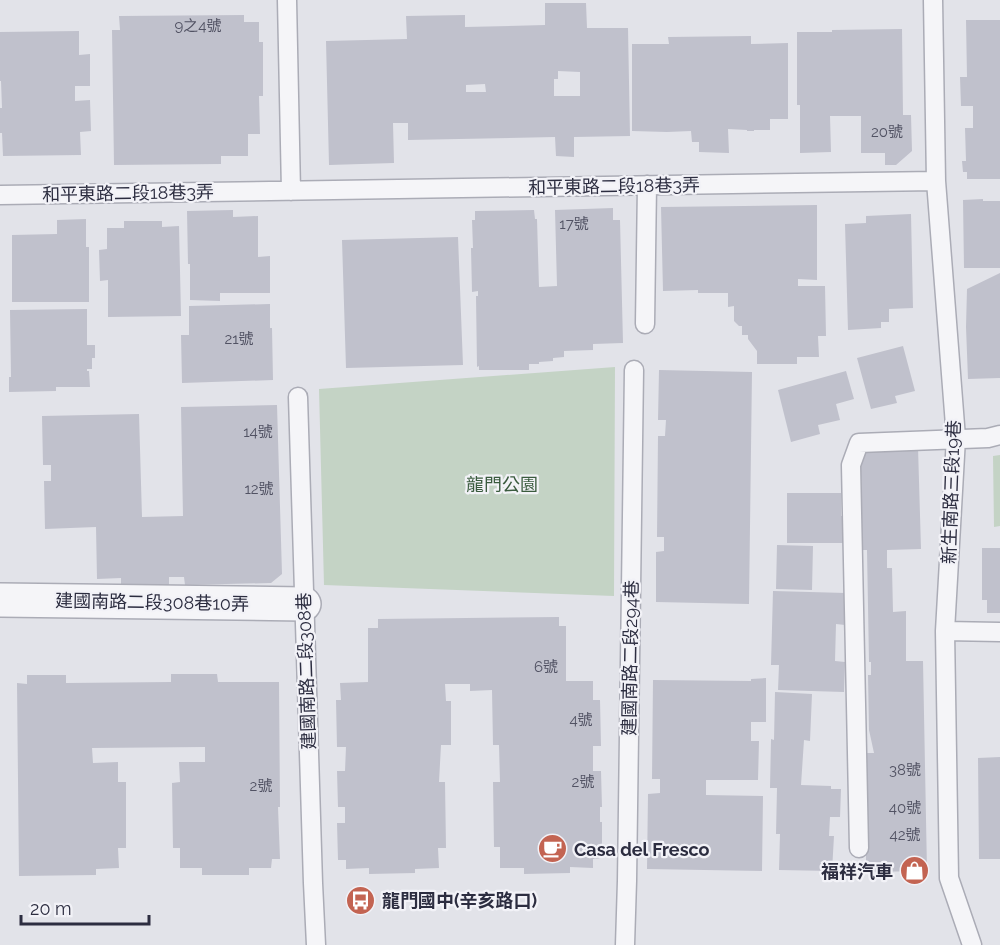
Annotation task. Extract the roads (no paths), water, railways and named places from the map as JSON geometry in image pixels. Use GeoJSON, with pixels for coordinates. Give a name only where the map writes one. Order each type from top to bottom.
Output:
{"type":"FeatureCollection","features":[{"type":"Feature","properties":{"kind":"street","name":"建國南路二段308巷10弄"},"geometry":{"type":"LineString","coordinates":[[0,600],[304,604]]}},
{"type":"Feature","properties":{"kind":"lane"},"geometry":{"type":"LineString","coordinates":[[287,0],[291,191]]}},
{"type":"Feature","properties":{"kind":"lane","name":"新生南路三段19巷"},"geometry":{"type":"LineString","coordinates":[[933,0],[936,181],[956,438],[945,631],[949,878],[972,945]]}},
{"type":"Feature","properties":{"kind":"lane","name":"和平東路二段18巷3弄"},"geometry":{"type":"LineString","coordinates":[[0,195],[936,181]]}},
{"type":"Feature","properties":{"kind":"lane"},"geometry":{"type":"LineString","coordinates":[[645,324],[647,185]]}},
{"type":"Feature","properties":{"kind":"lane","name":"建國南路二段294巷"},"geometry":{"type":"LineString","coordinates":[[625,945],[634,370]]}},
{"type":"Feature","properties":{"kind":"lane","name":"建國南路二段308巷"},"geometry":{"type":"LineString","coordinates":[[298,398],[316,945]]}},
{"type":"Feature","properties":{"kind":"lane"},"geometry":{"type":"LineString","coordinates":[[859,848],[851,465],[859,443],[988,438],[1000,435]]}},
{"type":"Feature","properties":{"kind":"lane"},"geometry":{"type":"LineString","coordinates":[[945,631],[1000,632]]}},
{"type":"Feature","properties":{"kind":"place","name":"Casa del Fresco"},"geometry":{"type":"Point","coordinates":[553,849]}},
{"type":"Feature","properties":{"kind":"place","name":"福祥汽車"},"geometry":{"type":"Point","coordinates":[914,871]}},
{"type":"Feature","properties":{"kind":"place","name":"龍門國中(辛亥路口)"},"geometry":{"type":"Point","coordinates":[361,900]}},
{"type":"Feature","properties":{"kind":"park label","name":"龍門公園"},"geometry":{"type":"Point","coordinates":[502,484]}}]}
